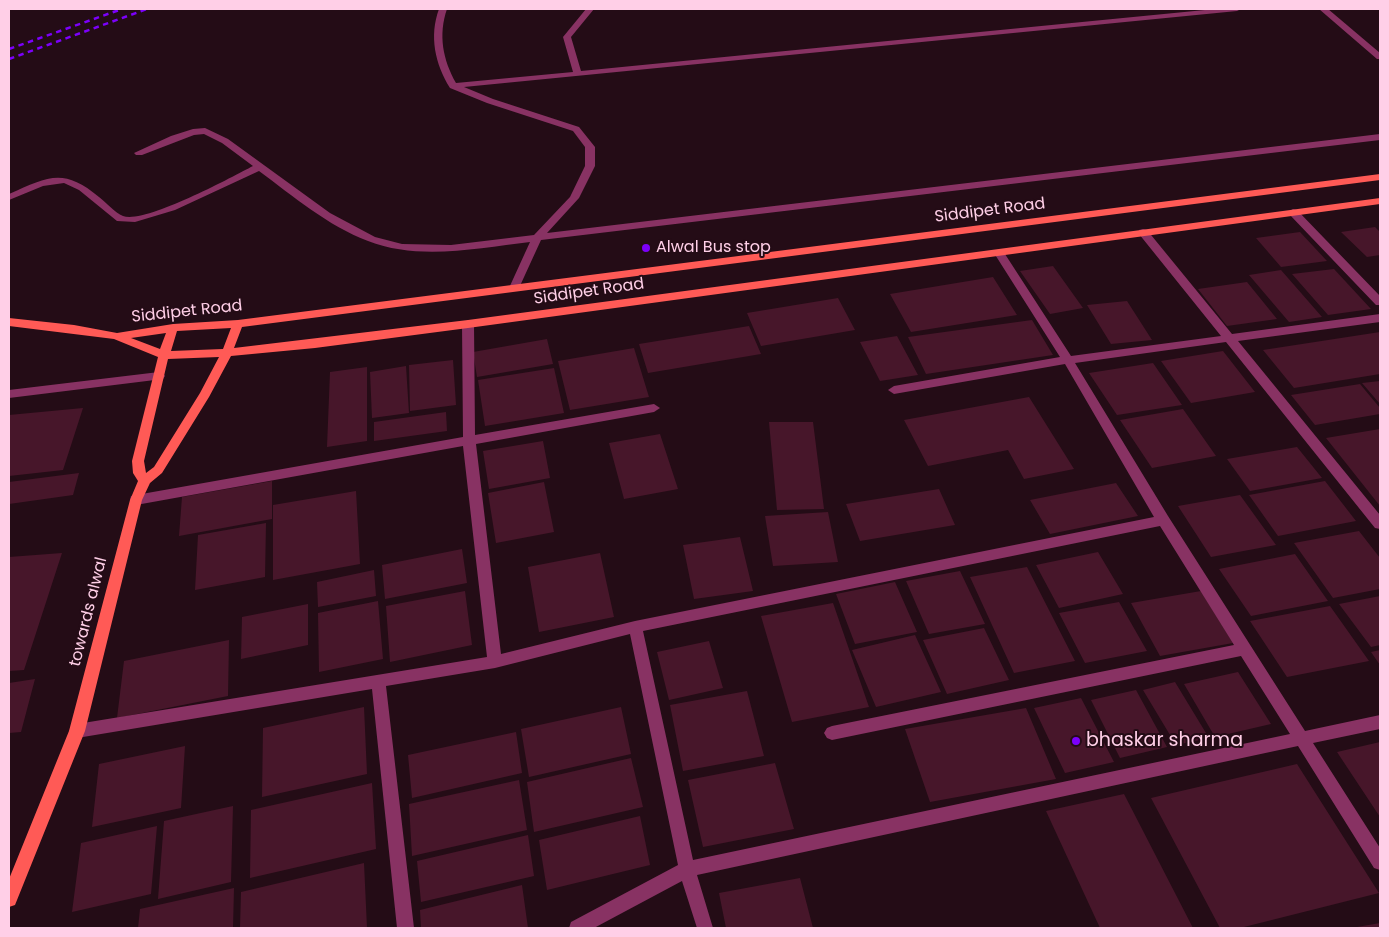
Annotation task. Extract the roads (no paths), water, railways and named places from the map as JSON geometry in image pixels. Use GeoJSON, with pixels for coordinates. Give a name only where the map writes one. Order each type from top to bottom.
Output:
{"type":"FeatureCollection","features":[{"type":"Feature","properties":{"kind":"main road","name":"Siddipet Road"},"geometry":{"type":"LineString","coordinates":[[116,336],[173,328],[238,324],[1380,178]]}},
{"type":"Feature","properties":{"kind":"main road","name":"Siddipet Road"},"geometry":{"type":"LineString","coordinates":[[116,336],[163,355],[227,353],[315,344],[1380,201]]}},
{"type":"Feature","properties":{"kind":"main road"},"geometry":{"type":"LineString","coordinates":[[9,322],[116,336]]}},
{"type":"Feature","properties":{"kind":"main road"},"geometry":{"type":"LineString","coordinates":[[173,328],[163,355],[138,461],[139,472],[145,480],[158,470],[205,394],[227,353],[238,324]]}},
{"type":"Feature","properties":{"kind":"main road","name":"towards alwal"},"geometry":{"type":"LineString","coordinates":[[9,899],[77,730],[136,500],[145,480]]}},
{"type":"Feature","properties":{"kind":"street"},"geometry":{"type":"LineString","coordinates":[[443,9],[437,21],[440,55],[453,86],[490,101],[576,129],[590,147],[590,166],[574,198],[537,238],[514,288]]}},
{"type":"Feature","properties":{"kind":"street"},"geometry":{"type":"LineString","coordinates":[[578,74],[567,37],[590,9]]}},
{"type":"Feature","properties":{"kind":"street"},"geometry":{"type":"LineString","coordinates":[[453,86],[1237,9]]}},
{"type":"Feature","properties":{"kind":"street"},"geometry":{"type":"LineString","coordinates":[[1323,9],[1380,57]]}},
{"type":"Feature","properties":{"kind":"street"},"geometry":{"type":"LineString","coordinates":[[139,153],[193,132],[205,131],[215,134],[326,215],[371,239],[402,247],[451,248],[1380,137]]}},
{"type":"Feature","properties":{"kind":"street"},"geometry":{"type":"LineString","coordinates":[[9,198],[46,183],[62,180],[73,182],[121,219],[131,221],[158,214],[261,166]]}},
{"type":"Feature","properties":{"kind":"street"},"geometry":{"type":"LineString","coordinates":[[1293,212],[1380,302]]}},
{"type":"Feature","properties":{"kind":"street"},"geometry":{"type":"LineString","coordinates":[[1143,232],[1380,524]]}},
{"type":"Feature","properties":{"kind":"street"},"geometry":{"type":"LineString","coordinates":[[998,253],[1068,360],[1163,520],[1380,862]]}},
{"type":"Feature","properties":{"kind":"street"},"geometry":{"type":"LineString","coordinates":[[894,390],[1068,360],[1380,318]]}},
{"type":"Feature","properties":{"kind":"street"},"geometry":{"type":"LineString","coordinates":[[468,324],[469,441],[495,662]]}},
{"type":"Feature","properties":{"kind":"street"},"geometry":{"type":"LineString","coordinates":[[9,394],[159,376]]}},
{"type":"Feature","properties":{"kind":"street"},"geometry":{"type":"LineString","coordinates":[[136,500],[654,408]]}},
{"type":"Feature","properties":{"kind":"street"},"geometry":{"type":"LineString","coordinates":[[77,730],[495,662],[635,627],[1163,520]]}},
{"type":"Feature","properties":{"kind":"street"},"geometry":{"type":"LineString","coordinates":[[635,627],[687,869],[706,928]]}},
{"type":"Feature","properties":{"kind":"street"},"geometry":{"type":"LineString","coordinates":[[832,733],[1245,649]]}},
{"type":"Feature","properties":{"kind":"street"},"geometry":{"type":"LineString","coordinates":[[378,681],[406,928]]}},
{"type":"Feature","properties":{"kind":"street"},"geometry":{"type":"LineString","coordinates":[[577,928],[687,869],[1380,722]]}},
{"type":"Feature","properties":{"kind":"railway"},"geometry":{"type":"LineString","coordinates":[[9,49],[122,9]]}},
{"type":"Feature","properties":{"kind":"railway"},"geometry":{"type":"LineString","coordinates":[[9,59],[147,9]]}},
{"type":"Feature","properties":{"kind":"place","name":"Alwal Bus stop"},"geometry":{"type":"Point","coordinates":[646,248]}},
{"type":"Feature","properties":{"kind":"place","name":"bhaskar sharma"},"geometry":{"type":"Point","coordinates":[1076,741]}}]}
